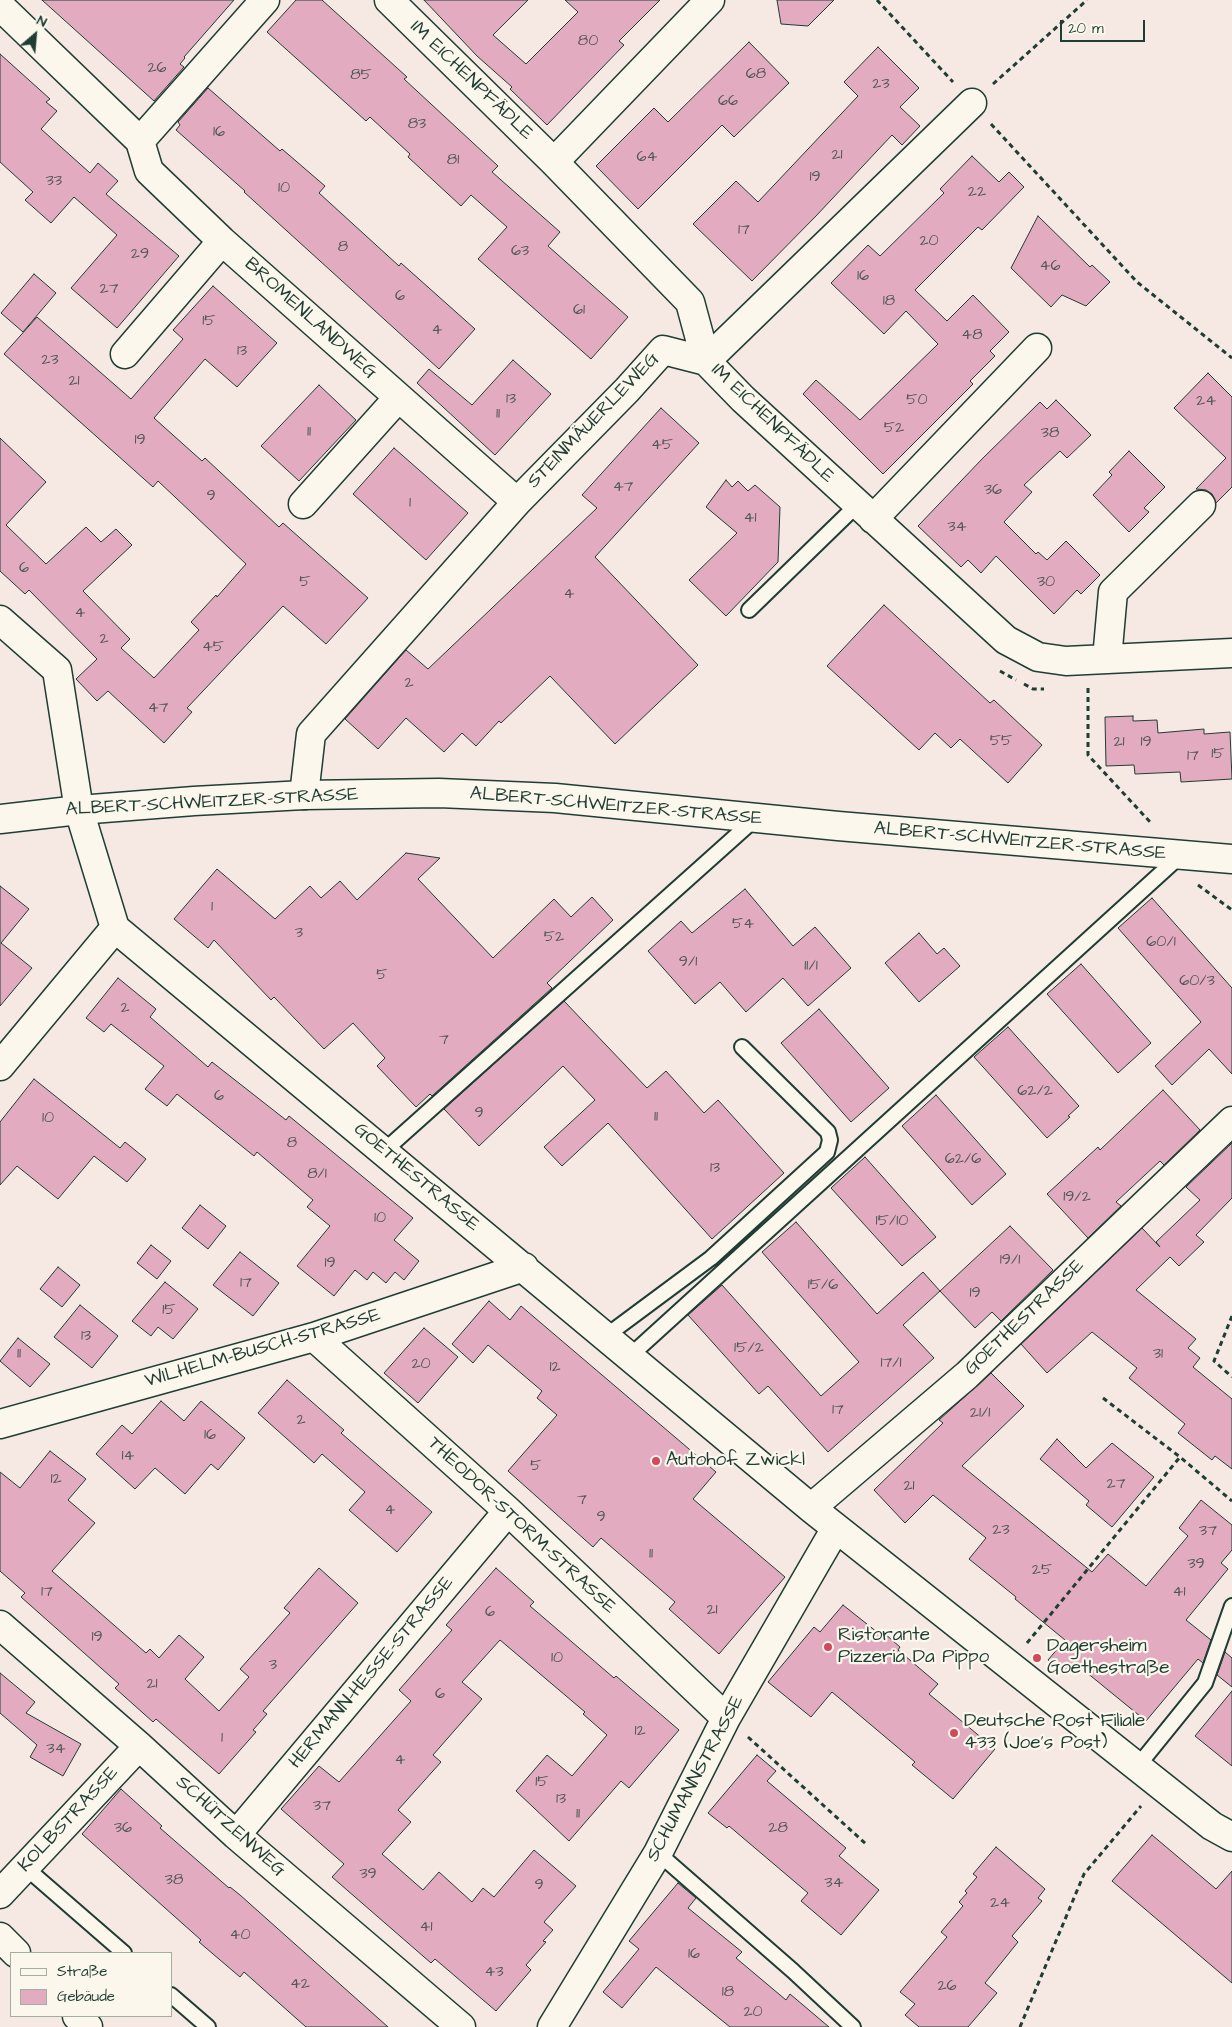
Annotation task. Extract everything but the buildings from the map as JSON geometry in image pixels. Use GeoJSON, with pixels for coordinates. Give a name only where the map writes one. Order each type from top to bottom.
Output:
{"type":"FeatureCollection","features":[{"type":"Feature","properties":{"kind":"street"},"geometry":{"type":"LineString","coordinates":[[140,141],[265,0]]}},
{"type":"Feature","properties":{"kind":"street","name":"IM EICHENPFÄDLE"},"geometry":{"type":"LineString","coordinates":[[389,0],[554,162],[690,302],[706,361],[743,399],[1006,640],[1038,656],[1066,661],[1232,653]]}},
{"type":"Feature","properties":{"kind":"street"},"geometry":{"type":"LineString","coordinates":[[554,162],[710,0]]}},
{"type":"Feature","properties":{"kind":"street","name":"BROMENLANDWEG"},"geometry":{"type":"LineString","coordinates":[[0,6],[140,141],[149,171],[222,241],[517,502]]}},
{"type":"Feature","properties":{"kind":"street"},"geometry":{"type":"LineString","coordinates":[[706,361],[972,103]]}},
{"type":"Feature","properties":{"kind":"street"},"geometry":{"type":"LineString","coordinates":[[125,354],[222,241]]}},
{"type":"Feature","properties":{"kind":"street"},"geometry":{"type":"LineString","coordinates":[[865,512],[1037,348]]}},
{"type":"Feature","properties":{"kind":"street","name":"STEINMÄUERLEWEG"},"geometry":{"type":"LineString","coordinates":[[304,795],[310,734],[517,502],[627,390],[663,350],[706,361]]}},
{"type":"Feature","properties":{"kind":"street"},"geometry":{"type":"LineString","coordinates":[[303,504],[398,398]]}},
{"type":"Feature","properties":{"kind":"street"},"geometry":{"type":"LineString","coordinates":[[1107,659],[1112,592],[1201,505]]}},
{"type":"Feature","properties":{"kind":"street"},"geometry":{"type":"LineString","coordinates":[[0,620],[57,670],[79,810],[116,928],[0,1066]]}},
{"type":"Feature","properties":{"kind":"street","name":"ALBERT-SCHWEITZER-STRASSE"},"geometry":{"type":"LineString","coordinates":[[0,819],[79,810],[304,795],[440,793],[546,798],[1232,859]]}},
{"type":"Feature","properties":{"kind":"street","name":"GOETHESTRASSE"},"geometry":{"type":"LineString","coordinates":[[116,928],[811,1508],[1212,1826],[1232,1837]]}},
{"type":"Feature","properties":{"kind":"street","name":"GOETHESTRASSE"},"geometry":{"type":"LineString","coordinates":[[811,1508],[967,1375],[1232,1120]]}},
{"type":"Feature","properties":{"kind":"street","name":"WILHELM-BUSCH-STRASSE"},"geometry":{"type":"LineString","coordinates":[[0,1424],[314,1337],[524,1268]]}},
{"type":"Feature","properties":{"kind":"street","name":"THEODOR-STORM-STRASSE"},"geometry":{"type":"LineString","coordinates":[[314,1337],[508,1511],[726,1718]]}},
{"type":"Feature","properties":{"kind":"street","name":"HERMANN-HESSE-STRASSE"},"geometry":{"type":"LineString","coordinates":[[236,1835],[508,1511]]}},
{"type":"Feature","properties":{"kind":"street","name":"SCHUMANNSTRASSE"},"geometry":{"type":"LineString","coordinates":[[552,2027],[658,1853],[726,1718],[836,1528]]}},
{"type":"Feature","properties":{"kind":"street","name":"SCHÜTZENWEG"},"geometry":{"type":"LineString","coordinates":[[0,1626],[138,1746],[236,1835],[461,2027]]}},
{"type":"Feature","properties":{"kind":"street","name":"KOLBSTRASSE"},"geometry":{"type":"LineString","coordinates":[[0,1894],[138,1746]]}},
{"type":"Feature","properties":{"kind":"street"},"geometry":{"type":"LineString","coordinates":[[0,1936],[15,1952]]}},
{"type":"Feature","properties":{"kind":"street"},"geometry":{"type":"LineString","coordinates":[[78,2017],[88,2027]]}},
{"type":"Feature","properties":{"kind":"lane"},"geometry":{"type":"LineString","coordinates":[[749,610],[865,512]]}},
{"type":"Feature","properties":{"kind":"lane"},"geometry":{"type":"LineString","coordinates":[[384,1151],[757,818]]}},
{"type":"Feature","properties":{"kind":"lane"},"geometry":{"type":"LineString","coordinates":[[630,1356],[1181,855]]}},
{"type":"Feature","properties":{"kind":"lane"},"geometry":{"type":"LineString","coordinates":[[606,1336],[711,1258],[828,1152],[830,1140],[828,1132],[742,1047]]}},
{"type":"Feature","properties":{"kind":"lane"},"geometry":{"type":"LineString","coordinates":[[1137,1767],[1205,1683],[1232,1606]]}},
{"type":"Feature","properties":{"kind":"lane"},"geometry":{"type":"LineString","coordinates":[[658,1853],[853,2027]]}},
{"type":"Feature","properties":{"kind":"lane"},"geometry":{"type":"LineString","coordinates":[[25,1867],[123,1952]]}},
{"type":"Feature","properties":{"kind":"lane"},"geometry":{"type":"LineString","coordinates":[[172,1996],[208,2027]]}},
{"type":"Feature","properties":{"kind":"path"},"geometry":{"type":"LineString","coordinates":[[877,0],[1137,282],[1232,358]]}},
{"type":"Feature","properties":{"kind":"path"},"geometry":{"type":"LineString","coordinates":[[972,103],[1088,0]]}},
{"type":"Feature","properties":{"kind":"path"},"geometry":{"type":"LineString","coordinates":[[1088,688],[1088,755],[1181,855],[1196,884],[1232,910]]}},
{"type":"Feature","properties":{"kind":"path"},"geometry":{"type":"LineString","coordinates":[[1232,1316],[1214,1361],[1232,1377]]}},
{"type":"Feature","properties":{"kind":"path"},"geometry":{"type":"LineString","coordinates":[[1103,1398],[1180,1457],[1232,1501]]}},
{"type":"Feature","properties":{"kind":"path"},"geometry":{"type":"LineString","coordinates":[[1008,1665],[1180,1457]]}},
{"type":"Feature","properties":{"kind":"path"},"geometry":{"type":"LineString","coordinates":[[726,1718],[866,1844]]}},
{"type":"Feature","properties":{"kind":"path"},"geometry":{"type":"LineString","coordinates":[[1020,2027],[1084,1874],[1159,1784]]}},
{"type":"Feature","properties":{"kind":"place","name":"Autohof Zwickl"},"geometry":{"type":"Point","coordinates":[656,1461]}},
{"type":"Feature","properties":{"kind":"place","name":"Ristorante Pizzeria Da Pippo"},"geometry":{"type":"Point","coordinates":[828,1647]}},
{"type":"Feature","properties":{"kind":"place","name":"Dagersheim Goethestraße"},"geometry":{"type":"Point","coordinates":[1037,1658]}},
{"type":"Feature","properties":{"kind":"place","name":"Deutsche Post Filiale 433 (Joe's Post)"},"geometry":{"type":"Point","coordinates":[954,1733]}}]}
